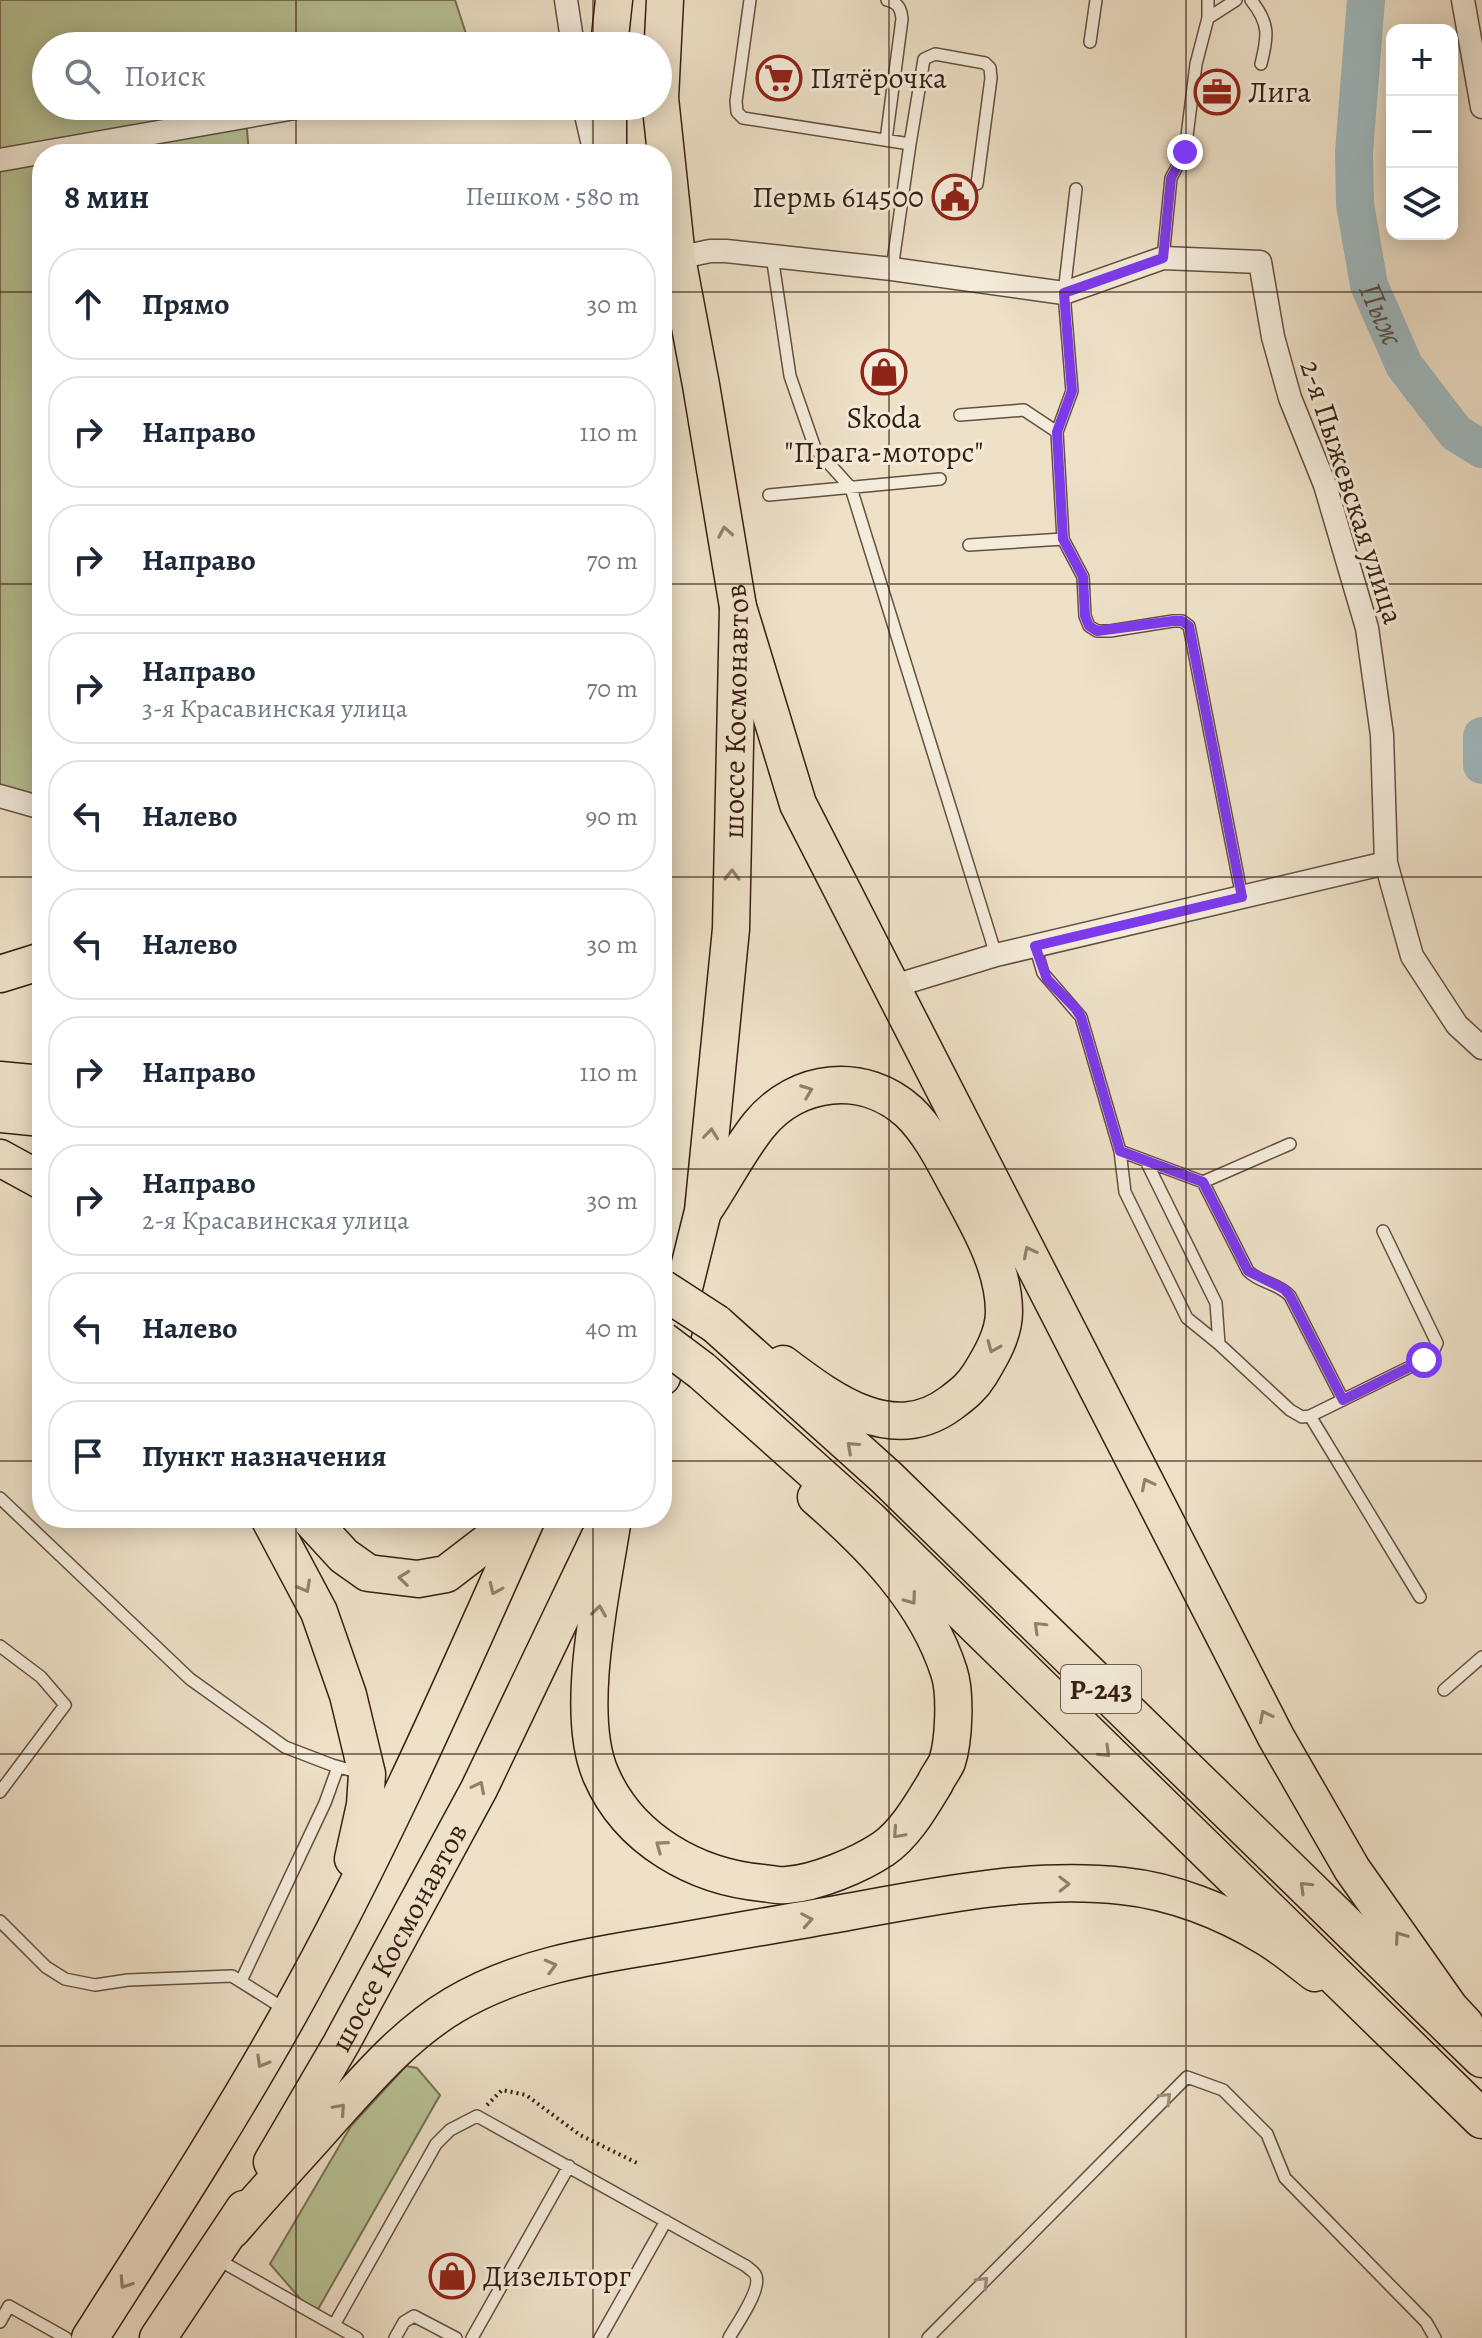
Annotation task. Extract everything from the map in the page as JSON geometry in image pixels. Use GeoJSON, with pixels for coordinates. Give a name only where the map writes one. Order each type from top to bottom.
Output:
{"type":"FeatureCollection","features":[{"type":"Feature","properties":{"kind":"highway"},"geometry":{"type":"LineString","coordinates":[[0,1081],[32,1084]]}},
{"type":"Feature","properties":{"kind":"highway"},"geometry":{"type":"LineString","coordinates":[[0,1113],[32,1116]]}},
{"type":"Feature","properties":{"kind":"highway"},"geometry":{"type":"LineString","coordinates":[[672,1288],[718,1316]]}},
{"type":"Feature","properties":{"kind":"highway","name":"Р-243"},"geometry":{"type":"LineString","coordinates":[[672,1294],[718,1316],[1482,2058]]}},
{"type":"Feature","properties":{"kind":"highway","name":"Р-243"},"geometry":{"type":"LineString","coordinates":[[672,1356],[687,1378],[870,1521],[1482,2119]]}},
{"type":"Feature","properties":{"kind":"highway"},"geometry":{"type":"LineString","coordinates":[[672,1362],[687,1378]]}},
{"type":"Feature","properties":{"kind":"main road"},"geometry":{"type":"LineString","coordinates":[[611,32],[614,0]]}},
{"type":"Feature","properties":{"kind":"main road","name":"шоссе Космонавтов"},"geometry":{"type":"LineString","coordinates":[[663,32],[665,0]]}},
{"type":"Feature","properties":{"kind":"main road"},"geometry":{"type":"LineString","coordinates":[[608,120],[608,144]]}},
{"type":"Feature","properties":{"kind":"main road","name":"шоссе Космонавтов"},"geometry":{"type":"LineString","coordinates":[[662,120],[665,144]]}},
{"type":"Feature","properties":{"kind":"main road","name":"шоссе Космонавтов"},"geometry":{"type":"LineString","coordinates":[[672,211],[677,258],[738,607],[731,929],[687,1378]]}},
{"type":"Feature","properties":{"kind":"main road"},"geometry":{"type":"LineString","coordinates":[[738,607],[798,804],[894,986],[1276,1737],[1352,1869],[1450,2008],[1482,2043]]}},
{"type":"Feature","properties":{"kind":"main road"},"geometry":{"type":"LineString","coordinates":[[0,974],[32,964]]}},
{"type":"Feature","properties":{"kind":"main road"},"geometry":{"type":"LineString","coordinates":[[703,1211],[760,1124],[788,1099],[813,1087],[845,1084],[879,1092],[909,1113],[940,1154],[986,1238],[997,1273],[1004,1313],[995,1348],[971,1388],[939,1412],[903,1423],[860,1413],[820,1393],[718,1316]]}},
{"type":"Feature","properties":{"kind":"main road"},"geometry":{"type":"LineString","coordinates":[[0,1158],[32,1176]]}},
{"type":"Feature","properties":{"kind":"main road"},"geometry":{"type":"LineString","coordinates":[[610,1528],[590,1674],[590,1728],[600,1774],[624,1812],[659,1846],[699,1869],[742,1881],[788,1885],[839,1872],[885,1848],[918,1811],[947,1762],[953,1719],[950,1674],[922,1613],[886,1564],[687,1378]]}},
{"type":"Feature","properties":{"kind":"main road"},"geometry":{"type":"LineString","coordinates":[[274,1528],[319,1612],[348,1695],[352,1770],[365,1805],[339,1920]]}},
{"type":"Feature","properties":{"kind":"main road"},"geometry":{"type":"LineString","coordinates":[[318,1528],[344,1556],[368,1573],[418,1579],[446,1574],[507,1528]]}},
{"type":"Feature","properties":{"kind":"main road","name":"шоссе Космонавтов"},"geometry":{"type":"LineString","coordinates":[[90,2338],[214,2144],[290,2012],[339,1920],[523,1528]]}},
{"type":"Feature","properties":{"kind":"main road","name":"шоссе Космонавтов"},"geometry":{"type":"LineString","coordinates":[[158,2338],[222,2244],[341,2044],[479,1789],[606,1528]]}},
{"type":"Feature","properties":{"kind":"main road"},"geometry":{"type":"LineString","coordinates":[[222,2244],[395,2051],[452,2007],[490,1986],[531,1971],[592,1956],[952,1895],[1029,1885],[1124,1886],[1160,1893],[1216,1911],[1267,1937],[1303,1964],[1448,2086]]}},
{"type":"Feature","properties":{"kind":"street"},"geometry":{"type":"LineString","coordinates":[[566,0],[571,32]]}},
{"type":"Feature","properties":{"kind":"street"},"geometry":{"type":"LineString","coordinates":[[1463,0],[1482,107]]}},
{"type":"Feature","properties":{"kind":"street"},"geometry":{"type":"LineString","coordinates":[[91,144],[227,120]]}},
{"type":"Feature","properties":{"kind":"street"},"geometry":{"type":"LineString","coordinates":[[587,120],[593,144]]}},
{"type":"Feature","properties":{"kind":"street"},"geometry":{"type":"LineString","coordinates":[[0,160],[32,154]]}},
{"type":"Feature","properties":{"kind":"street"},"geometry":{"type":"LineString","coordinates":[[677,258],[718,251],[892,269],[1064,293],[1163,258]]}},
{"type":"Feature","properties":{"kind":"street","name":"2-я Пыжевская улица"},"geometry":{"type":"LineString","coordinates":[[1163,258],[1260,262],[1273,337],[1290,398],[1325,485],[1367,628],[1382,735],[1386,863],[1412,956],[1457,1025],[1482,1048]]}},
{"type":"Feature","properties":{"kind":"street"},"geometry":{"type":"LineString","coordinates":[[0,796],[32,805]]}},
{"type":"Feature","properties":{"kind":"street"},"geometry":{"type":"LineString","coordinates":[[894,986],[996,955],[1386,863]]}},
{"type":"Feature","properties":{"kind":"lane"},"geometry":{"type":"LineString","coordinates":[[750,0],[737,112],[751,121],[910,144]]}},
{"type":"Feature","properties":{"kind":"lane"},"geometry":{"type":"LineString","coordinates":[[886,140],[902,19],[901,9],[887,0]]}},
{"type":"Feature","properties":{"kind":"lane"},"geometry":{"type":"LineString","coordinates":[[1090,42],[1096,0]]}},
{"type":"Feature","properties":{"kind":"lane"},"geometry":{"type":"LineString","coordinates":[[1163,258],[1171,178],[1185,152],[1196,64],[1208,18],[1208,0]]}},
{"type":"Feature","properties":{"kind":"lane"},"geometry":{"type":"LineString","coordinates":[[1208,18],[1236,0]]}},
{"type":"Feature","properties":{"kind":"lane"},"geometry":{"type":"LineString","coordinates":[[1251,0],[1260,11],[1268,36],[1261,64]]}},
{"type":"Feature","properties":{"kind":"lane"},"geometry":{"type":"LineString","coordinates":[[892,269],[924,59],[935,54],[985,63],[990,68],[977,184]]}},
{"type":"Feature","properties":{"kind":"lane"},"geometry":{"type":"LineString","coordinates":[[1076,189],[1064,293],[1072,391],[1057,432],[1063,539],[1083,577],[1085,616],[1089,626],[1097,631],[1173,621],[1182,621],[1189,626],[1242,897]]}},
{"type":"Feature","properties":{"kind":"lane"},"geometry":{"type":"LineString","coordinates":[[772,256],[790,376],[815,448],[851,488],[996,955]]}},
{"type":"Feature","properties":{"kind":"lane"},"geometry":{"type":"LineString","coordinates":[[960,415],[1024,410],[1057,432]]}},
{"type":"Feature","properties":{"kind":"lane"},"geometry":{"type":"LineString","coordinates":[[769,495],[940,479]]}},
{"type":"Feature","properties":{"kind":"lane"},"geometry":{"type":"LineString","coordinates":[[969,545],[1063,539]]}},
{"type":"Feature","properties":{"kind":"lane"},"geometry":{"type":"LineString","coordinates":[[1035,946],[1047,979],[1081,1017],[1120,1151],[1125,1192],[1187,1318],[1295,1415],[1310,1416],[1424,1360],[1433,1352],[1437,1343],[1383,1231]]}},
{"type":"Feature","properties":{"kind":"lane"},"geometry":{"type":"LineString","coordinates":[[1203,1182],[1290,1144]]}},
{"type":"Feature","properties":{"kind":"lane"},"geometry":{"type":"LineString","coordinates":[[1120,1151],[1203,1182],[1248,1271],[1284,1289],[1290,1296],[1343,1400]]}},
{"type":"Feature","properties":{"kind":"lane"},"geometry":{"type":"LineString","coordinates":[[1146,1161],[1216,1303],[1219,1344]]}},
{"type":"Feature","properties":{"kind":"lane"},"geometry":{"type":"LineString","coordinates":[[1310,1416],[1420,1597]]}},
{"type":"Feature","properties":{"kind":"lane"},"geometry":{"type":"LineString","coordinates":[[0,1498],[190,1679],[285,1747],[352,1770],[325,1803],[241,1981]]}},
{"type":"Feature","properties":{"kind":"lane"},"geometry":{"type":"LineString","coordinates":[[0,1646],[41,1677],[65,1705],[0,1792]]}},
{"type":"Feature","properties":{"kind":"lane"},"geometry":{"type":"LineString","coordinates":[[1444,1690],[1482,1657]]}},
{"type":"Feature","properties":{"kind":"lane"},"geometry":{"type":"LineString","coordinates":[[0,1921],[46,1967],[65,1979],[95,1985],[128,1980],[232,1976],[290,2012]]}},
{"type":"Feature","properties":{"kind":"lane"},"geometry":{"type":"LineString","coordinates":[[928,2338],[1187,2077],[1223,2090],[1267,2134],[1285,2178],[1426,2322],[1435,2338]]}},
{"type":"Feature","properties":{"kind":"lane"},"geometry":{"type":"LineString","coordinates":[[334,2325],[436,2144],[450,2130],[477,2116],[755,2273],[758,2282],[754,2293],[729,2338]]}},
{"type":"Feature","properties":{"kind":"lane"},"geometry":{"type":"LineString","coordinates":[[472,2338],[569,2166]]}},
{"type":"Feature","properties":{"kind":"lane"},"geometry":{"type":"LineString","coordinates":[[600,2338],[666,2221]]}},
{"type":"Feature","properties":{"kind":"lane"},"geometry":{"type":"LineString","coordinates":[[222,2244],[334,2325],[357,2338]]}},
{"type":"Feature","properties":{"kind":"lane"},"geometry":{"type":"LineString","coordinates":[[0,2322],[5,2303],[66,2338]]}},
{"type":"Feature","properties":{"kind":"lane"},"geometry":{"type":"LineString","coordinates":[[395,2338],[404,2322],[414,2316],[456,2338]]}},
{"type":"Feature","properties":{"kind":"path"},"geometry":{"type":"LineString","coordinates":[[477,2116],[502,2090],[526,2095],[580,2135],[637,2163]]}},
{"type":"Feature","properties":{"kind":"green space"},"geometry":{"type":"Polygon","coordinates":[[[0,0],[455,0],[465,32],[32,32],[32,120],[246,120],[248,144],[32,144],[32,812],[0,806],[0,0]]]}},
{"type":"Feature","properties":{"kind":"green space"},"geometry":{"type":"Polygon","coordinates":[[[406,2066],[417,2068],[440,2095],[317,2311],[304,2303],[270,2264],[351,2126],[406,2066]]]}},
{"type":"Feature","properties":{"kind":"waterway","name":"Пыж"},"geometry":{"type":"LineString","coordinates":[[1366,0],[1354,152],[1355,204],[1369,285],[1404,365],[1456,433],[1482,449]]}},
{"type":"Feature","properties":{"kind":"waterway","name":"Пыж"},"geometry":{"type":"LineString","coordinates":[[1482,736],[1482,765]]}},
{"type":"Feature","properties":{"kind":"place","name":"Пятёрочка"},"geometry":{"type":"Point","coordinates":[779,78]}},
{"type":"Feature","properties":{"kind":"place","name":"Лига"},"geometry":{"type":"Point","coordinates":[1217,92]}},
{"type":"Feature","properties":{"kind":"place","name":"Пермь 614500"},"geometry":{"type":"Point","coordinates":[955,197]}},
{"type":"Feature","properties":{"kind":"place","name":"Skoda \"Прага-моторс\""},"geometry":{"type":"Point","coordinates":[884,372]}},
{"type":"Feature","properties":{"kind":"place","name":"Дизельторг"},"geometry":{"type":"Point","coordinates":[452,2276]}},
{"type":"Feature","properties":{"kind":"route"},"geometry":{"type":"LineString","coordinates":[[1185,152],[1171,178],[1163,258],[1064,293],[1072,391],[1057,432],[1063,539],[1083,577],[1085,616],[1089,626],[1097,631],[1110,631],[1182,621],[1189,626],[1242,897],[1035,946],[1043,973],[1081,1017],[1120,1151],[1203,1182],[1248,1271],[1284,1289],[1296,1305],[1343,1400],[1424,1360]]}}]}
